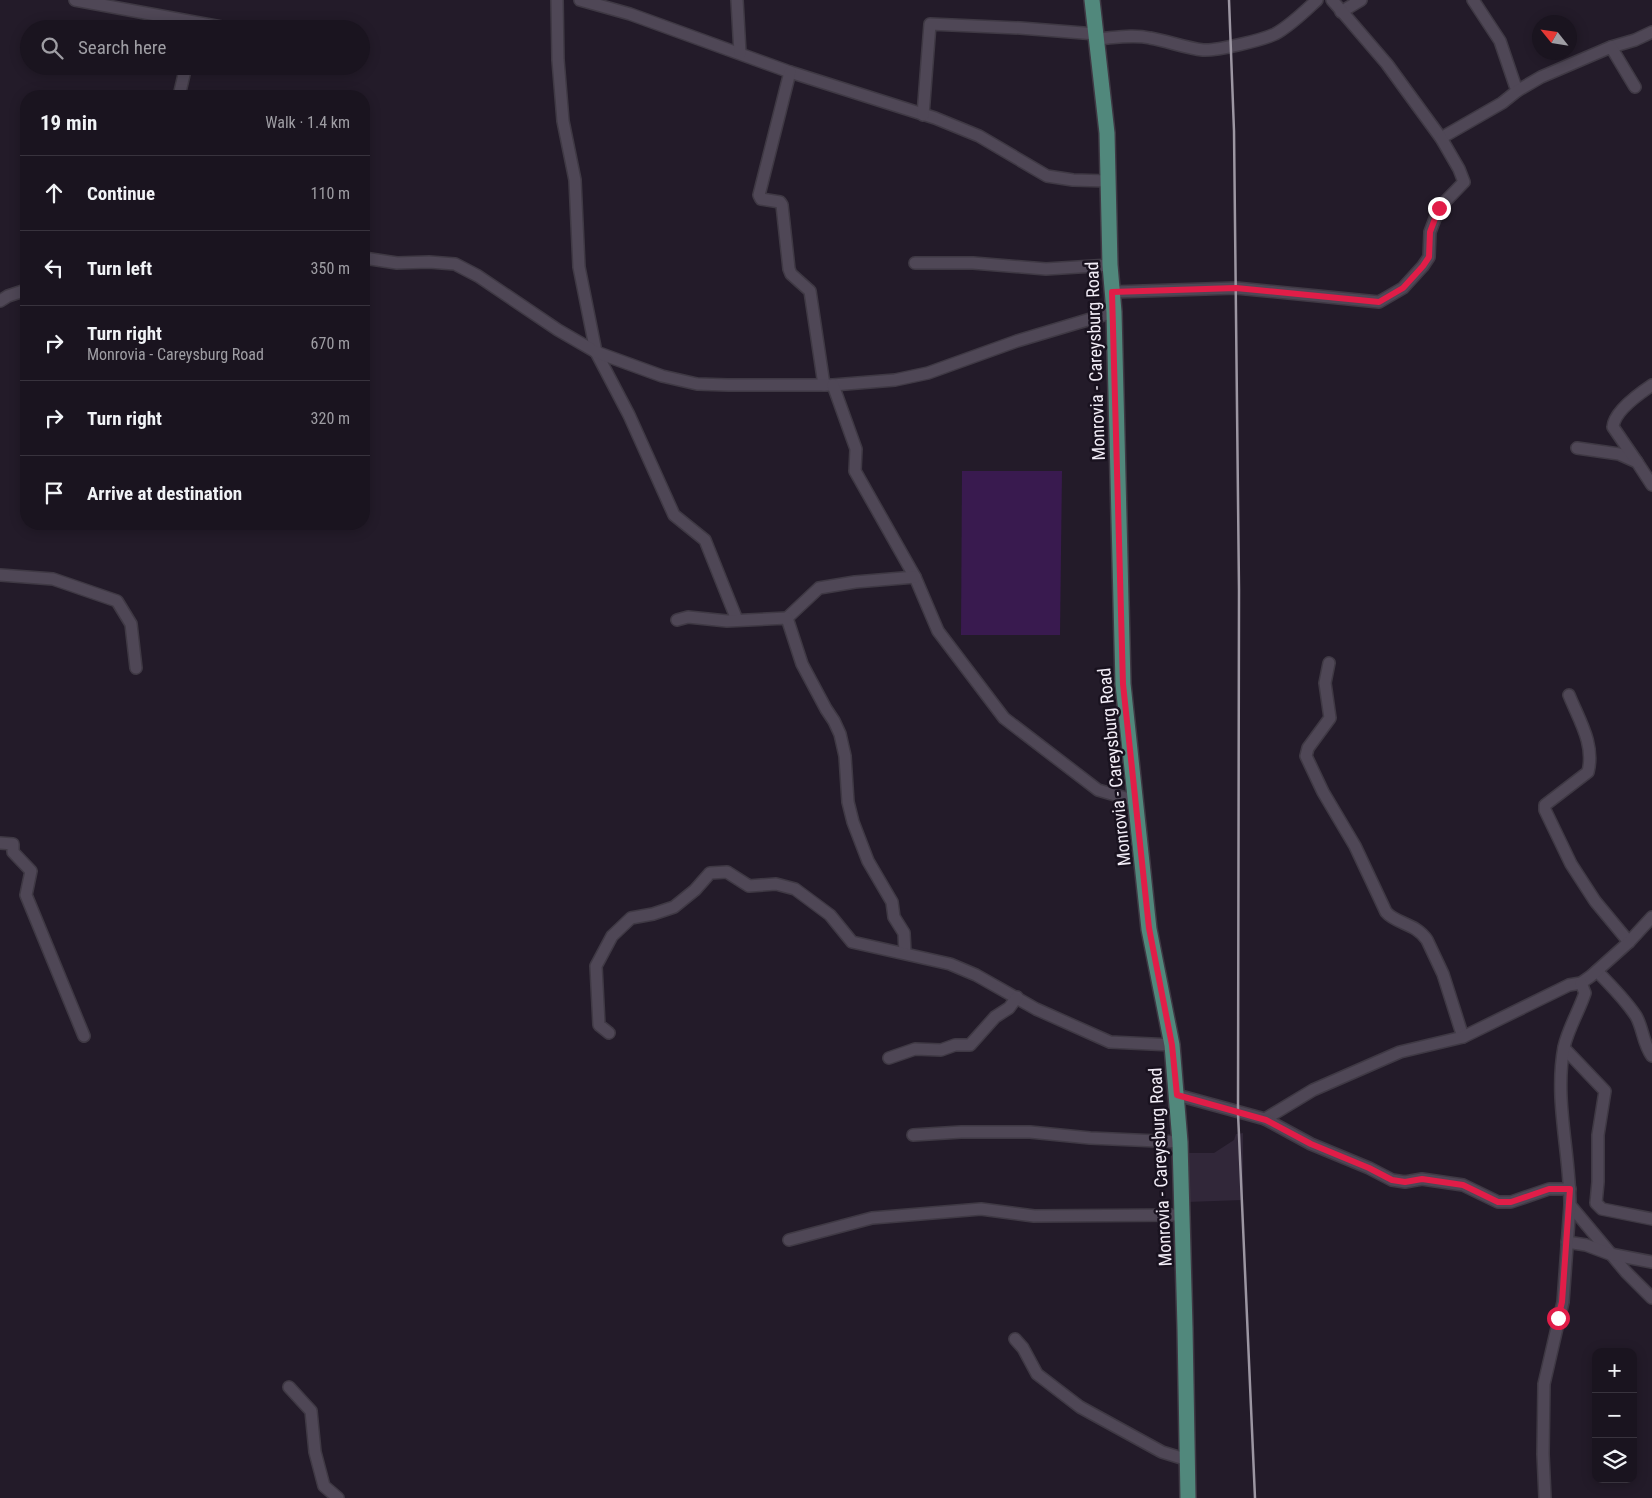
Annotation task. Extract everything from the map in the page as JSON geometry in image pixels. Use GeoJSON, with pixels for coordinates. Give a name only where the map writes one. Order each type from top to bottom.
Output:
{"type":"FeatureCollection","features":[{"type":"Feature","properties":{"kind":"main road","name":"Monrovia - Careysburg Road"},"geometry":{"type":"LineString","coordinates":[[1092,0],[1107,133],[1110,265],[1114,312],[1123,684],[1149,928],[1172,1045],[1177,1095],[1182,1215],[1188,1498]]}},
{"type":"Feature","properties":{"kind":"street"},"geometry":{"type":"LineString","coordinates":[[75,0],[129,5],[178,20]]}},
{"type":"Feature","properties":{"kind":"street"},"geometry":{"type":"LineString","coordinates":[[557,0],[558,60],[563,121],[575,180],[579,267],[596,352],[629,415],[674,515],[705,540],[737,620]]}},
{"type":"Feature","properties":{"kind":"street"},"geometry":{"type":"LineString","coordinates":[[580,0],[593,2],[630,14],[790,72],[923,114],[979,136],[1048,176],[1073,180],[1108,181]]}},
{"type":"Feature","properties":{"kind":"street"},"geometry":{"type":"LineString","coordinates":[[737,0],[740,53]]}},
{"type":"Feature","properties":{"kind":"street"},"geometry":{"type":"LineString","coordinates":[[923,114],[930,24],[1020,28],[1096,37],[1149,37],[1176,45],[1206,50],[1232,46],[1274,34],[1303,13],[1317,0]]}},
{"type":"Feature","properties":{"kind":"street"},"geometry":{"type":"LineString","coordinates":[[1112,292],[1236,288],[1379,302],[1403,288],[1423,266],[1429,257],[1430,232],[1439,208],[1464,182],[1459,169],[1441,138],[1387,64],[1332,0]]}},
{"type":"Feature","properties":{"kind":"street"},"geometry":{"type":"LineString","coordinates":[[1341,12],[1361,0]]}},
{"type":"Feature","properties":{"kind":"street"},"geometry":{"type":"LineString","coordinates":[[1473,0],[1500,41],[1517,91]]}},
{"type":"Feature","properties":{"kind":"street"},"geometry":{"type":"LineString","coordinates":[[1441,138],[1502,103],[1517,91],[1541,77],[1611,47],[1635,40],[1652,32]]}},
{"type":"Feature","properties":{"kind":"street"},"geometry":{"type":"LineString","coordinates":[[1611,47],[1634,87]]}},
{"type":"Feature","properties":{"kind":"street"},"geometry":{"type":"LineString","coordinates":[[790,72],[758,195],[761,199],[780,202],[782,205],[789,269],[791,274],[810,291],[828,385],[856,449],[855,471],[915,577],[938,631],[1004,718],[1098,790],[1136,801]]}},
{"type":"Feature","properties":{"kind":"street"},"geometry":{"type":"LineString","coordinates":[[180,90],[184,75]]}},
{"type":"Feature","properties":{"kind":"street"},"geometry":{"type":"LineString","coordinates":[[370,259],[396,263],[429,262],[455,264],[478,276],[558,330],[596,352],[662,376],[697,384],[828,385],[895,380],[928,373],[1017,341],[1114,312]]}},
{"type":"Feature","properties":{"kind":"street"},"geometry":{"type":"LineString","coordinates":[[914,263],[973,263],[1046,269],[1110,265]]}},
{"type":"Feature","properties":{"kind":"street"},"geometry":{"type":"LineString","coordinates":[[0,301],[20,292]]}},
{"type":"Feature","properties":{"kind":"street"},"geometry":{"type":"LineString","coordinates":[[1652,385],[1622,410],[1613,423],[1613,427],[1652,486]]}},
{"type":"Feature","properties":{"kind":"street"},"geometry":{"type":"LineString","coordinates":[[1577,448],[1619,454],[1637,462]]}},
{"type":"Feature","properties":{"kind":"street"},"geometry":{"type":"LineString","coordinates":[[0,575],[53,579],[117,602],[131,624],[136,668]]}},
{"type":"Feature","properties":{"kind":"street"},"geometry":{"type":"LineString","coordinates":[[677,620],[688,617],[707,620],[787,618],[819,588],[855,582],[915,577]]}},
{"type":"Feature","properties":{"kind":"street"},"geometry":{"type":"LineString","coordinates":[[787,618],[802,664],[840,734],[845,756],[848,802],[868,861],[892,902],[894,917],[904,933],[905,953]]}},
{"type":"Feature","properties":{"kind":"street"},"geometry":{"type":"LineString","coordinates":[[1329,663],[1325,683],[1330,718],[1308,748],[1306,756],[1323,792],[1355,846],[1386,912],[1390,916],[1406,922],[1424,936],[1443,974],[1463,1037]]}},
{"type":"Feature","properties":{"kind":"street"},"geometry":{"type":"LineString","coordinates":[[1569,695],[1588,738],[1590,765],[1588,772],[1545,804],[1545,810],[1570,864],[1595,901],[1629,942]]}},
{"type":"Feature","properties":{"kind":"street"},"geometry":{"type":"LineString","coordinates":[[1,840],[13,844],[13,852],[31,871],[26,896],[84,1036]]}},
{"type":"Feature","properties":{"kind":"street"},"geometry":{"type":"LineString","coordinates":[[610,1033],[599,1025],[596,966],[612,936],[631,918],[653,914],[674,907],[695,890],[710,873],[727,872],[749,886],[776,884],[795,889],[830,915],[852,942],[950,964],[976,975],[1063,1022],[1086,1030],[1110,1042],[1172,1045]]}},
{"type":"Feature","properties":{"kind":"street"},"geometry":{"type":"LineString","coordinates":[[1266,1120],[1313,1090],[1400,1052],[1463,1037],[1569,985],[1581,983],[1629,942],[1652,917]]}},
{"type":"Feature","properties":{"kind":"street"},"geometry":{"type":"LineString","coordinates":[[1597,971],[1637,1017],[1643,1038],[1652,1056]]}},
{"type":"Feature","properties":{"kind":"street"},"geometry":{"type":"LineString","coordinates":[[1545,1498],[1544,1384],[1562,1302],[1570,1205],[1570,1189],[1560,1103],[1561,1072],[1566,1037],[1585,993],[1581,983]]}},
{"type":"Feature","properties":{"kind":"street"},"geometry":{"type":"LineString","coordinates":[[889,1058],[915,1050],[941,1050],[956,1045],[970,1045],[995,1017],[1009,1008],[1016,997]]}},
{"type":"Feature","properties":{"kind":"street"},"geometry":{"type":"LineString","coordinates":[[1564,1048],[1605,1091],[1598,1135],[1596,1203],[1602,1209],[1652,1219]]}},
{"type":"Feature","properties":{"kind":"street"},"geometry":{"type":"LineString","coordinates":[[1177,1095],[1266,1120],[1311,1144],[1369,1168],[1392,1180],[1405,1182],[1422,1179],[1463,1185],[1498,1202],[1511,1202],[1549,1189],[1570,1189]]}},
{"type":"Feature","properties":{"kind":"street"},"geometry":{"type":"LineString","coordinates":[[913,1135],[961,1132],[1030,1132],[1090,1138],[1180,1142]]}},
{"type":"Feature","properties":{"kind":"street"},"geometry":{"type":"LineString","coordinates":[[1570,1205],[1611,1255],[1652,1298]]}},
{"type":"Feature","properties":{"kind":"street"},"geometry":{"type":"LineString","coordinates":[[789,1240],[872,1218],[981,1209],[1034,1216],[1182,1215]]}},
{"type":"Feature","properties":{"kind":"street"},"geometry":{"type":"LineString","coordinates":[[1567,1242],[1586,1245],[1611,1255],[1652,1262]]}},
{"type":"Feature","properties":{"kind":"street"},"geometry":{"type":"LineString","coordinates":[[1015,1339],[1023,1348],[1037,1374],[1080,1407],[1162,1452],[1188,1460]]}},
{"type":"Feature","properties":{"kind":"street"},"geometry":{"type":"LineString","coordinates":[[289,1387],[311,1412],[315,1452],[324,1486],[338,1498]]}},
{"type":"Feature","properties":{"kind":"shaded area"},"geometry":{"type":"Polygon","coordinates":[[[962,471],[1062,471],[1060,635],[961,635],[962,471]]]}},
{"type":"Feature","properties":{"kind":"shaded area"},"geometry":{"type":"Polygon","coordinates":[[[1243,1133],[1243,1200],[1187,1202],[1187,1153],[1214,1153],[1234,1140],[1236,1134],[1243,1133]]]}},
{"type":"Feature","properties":{"kind":"railway"},"geometry":{"type":"LineString","coordinates":[[1229,0],[1234,131],[1239,590],[1238,1113],[1255,1498]]}},
{"type":"Feature","properties":{"kind":"route"},"geometry":{"type":"LineString","coordinates":[[1439,208],[1430,232],[1429,257],[1403,288],[1379,302],[1236,288],[1112,292],[1123,684],[1149,928],[1172,1045],[1177,1095],[1266,1120],[1311,1144],[1369,1168],[1392,1180],[1405,1182],[1422,1179],[1463,1185],[1498,1202],[1511,1202],[1549,1189],[1570,1189],[1564,1285],[1558,1318]]}}]}
